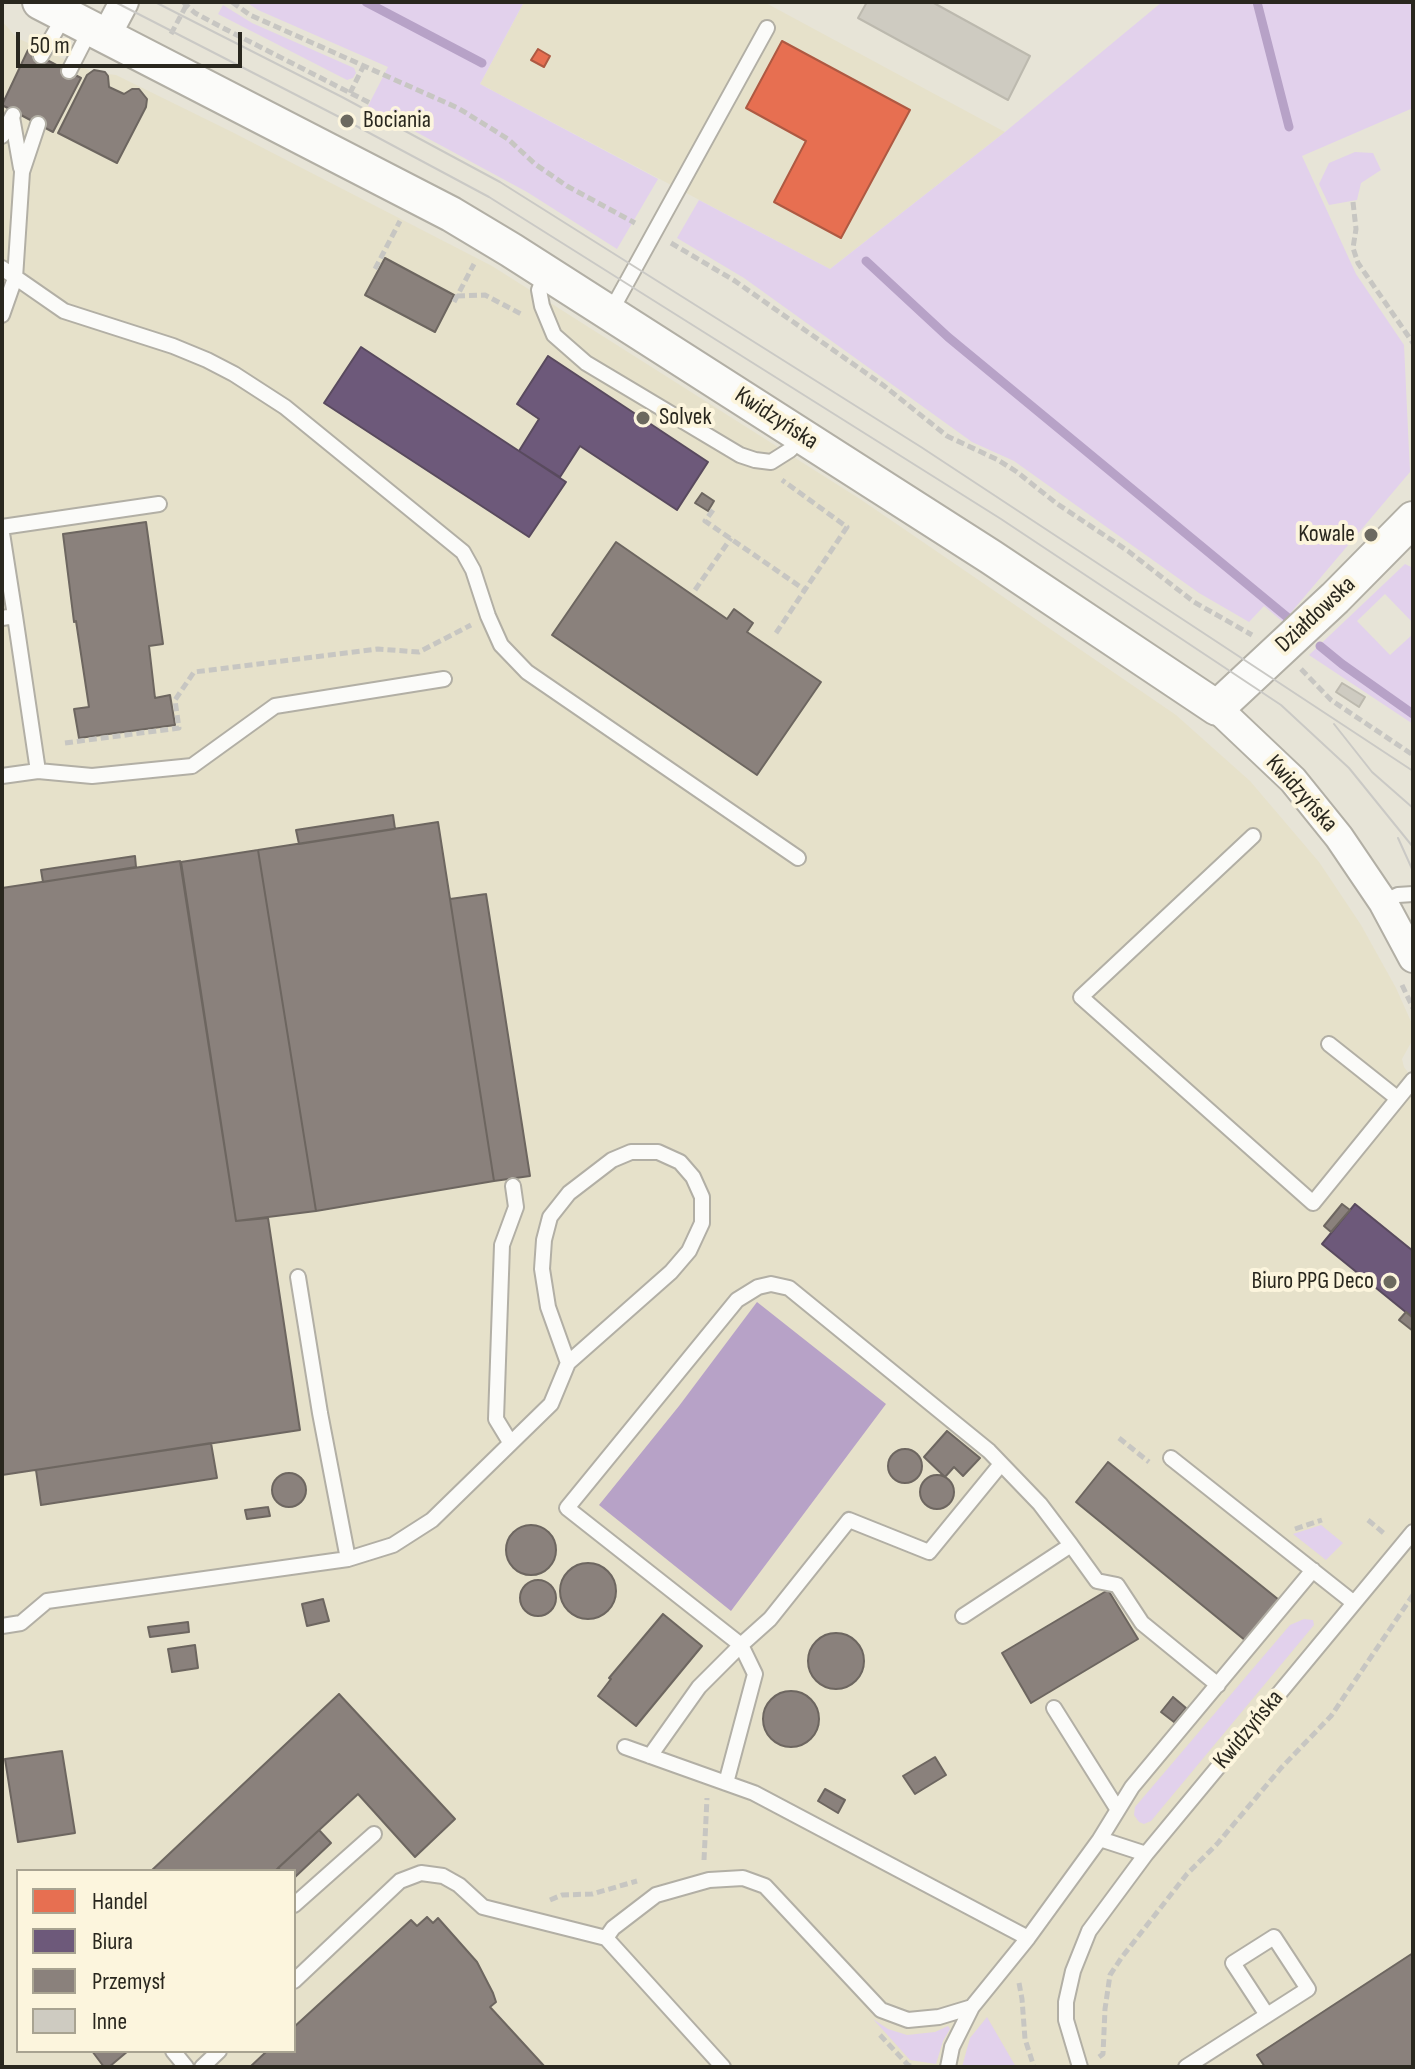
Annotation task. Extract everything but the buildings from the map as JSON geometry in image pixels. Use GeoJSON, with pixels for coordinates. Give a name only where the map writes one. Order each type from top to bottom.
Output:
{"type":"FeatureCollection","features":[{"type":"Feature","properties":{"kind":"street"},"geometry":{"type":"LineString","coordinates":[[76,20],[124,2]]}},
{"type":"Feature","properties":{"kind":"street","name":"Kwidzyńska"},"geometry":{"type":"LineString","coordinates":[[76,20],[451,214],[611,311],[1147,659],[1217,708],[1293,780],[1339,837],[1383,902],[1404,965]]}},
{"type":"Feature","properties":{"kind":"street","name":"Działdowska"},"geometry":{"type":"LineString","coordinates":[[1217,708],[1335,598],[1413,519]]}},
{"type":"Feature","properties":{"kind":"lane"},"geometry":{"type":"LineString","coordinates":[[41,56],[76,20]]}},
{"type":"Feature","properties":{"kind":"lane"},"geometry":{"type":"LineString","coordinates":[[69,71],[76,20]]}},
{"type":"Feature","properties":{"kind":"lane"},"geometry":{"type":"LineString","coordinates":[[611,311],[767,28]]}},
{"type":"Feature","properties":{"kind":"lane"},"geometry":{"type":"LineString","coordinates":[[2,136],[14,114],[22,172],[15,278],[2,315]]}},
{"type":"Feature","properties":{"kind":"lane"},"geometry":{"type":"LineString","coordinates":[[22,172],[38,124]]}},
{"type":"Feature","properties":{"kind":"lane"},"geometry":{"type":"LineString","coordinates":[[2,268],[64,311],[207,360],[285,407],[463,552],[473,570],[501,645],[527,672],[798,858]]}},
{"type":"Feature","properties":{"kind":"lane"},"geometry":{"type":"LineString","coordinates":[[546,272],[539,290],[554,335],[586,363],[740,455],[771,462],[790,450],[803,436]]}},
{"type":"Feature","properties":{"kind":"lane"},"geometry":{"type":"LineString","coordinates":[[2,527],[159,504]]}},
{"type":"Feature","properties":{"kind":"lane"},"geometry":{"type":"LineString","coordinates":[[2,533],[8,617],[38,771]]}},
{"type":"Feature","properties":{"kind":"lane"},"geometry":{"type":"LineString","coordinates":[[2,776],[38,771],[92,776],[192,766],[275,706],[444,679]]}},
{"type":"Feature","properties":{"kind":"lane"},"geometry":{"type":"LineString","coordinates":[[1253,836],[1081,997],[1313,1203],[1413,1080]]}},
{"type":"Feature","properties":{"kind":"lane"},"geometry":{"type":"LineString","coordinates":[[1383,902],[1398,895],[1413,894]]}},
{"type":"Feature","properties":{"kind":"lane"},"geometry":{"type":"LineString","coordinates":[[1329,1044],[1397,1098]]}},
{"type":"Feature","properties":{"kind":"lane"},"geometry":{"type":"LineString","coordinates":[[2,1626],[21,1623],[47,1601],[348,1559],[393,1545],[432,1520],[551,1404],[568,1363],[671,1272],[689,1251],[702,1223],[702,1197],[693,1177],[680,1162],[658,1152],[631,1152],[612,1160],[569,1193],[550,1217],[544,1240],[542,1269],[548,1307],[568,1363]]}},
{"type":"Feature","properties":{"kind":"lane"},"geometry":{"type":"LineString","coordinates":[[510,1442],[496,1419],[502,1245],[516,1207],[513,1186]]}},
{"type":"Feature","properties":{"kind":"lane"},"geometry":{"type":"LineString","coordinates":[[298,1277],[348,1559]]}},
{"type":"Feature","properties":{"kind":"lane"},"geometry":{"type":"LineString","coordinates":[[726,1783],[755,1674],[741,1645],[567,1508],[737,1300],[749,1291],[771,1284],[789,1288],[1001,1464],[1040,1504],[1097,1581],[1117,1585],[1142,1623],[1218,1685]]}},
{"type":"Feature","properties":{"kind":"lane"},"geometry":{"type":"LineString","coordinates":[[1171,1458],[1354,1603]]}},
{"type":"Feature","properties":{"kind":"lane"},"geometry":{"type":"LineString","coordinates":[[650,1756],[699,1687],[770,1619],[849,1520],[929,1552],[1001,1464]]}},
{"type":"Feature","properties":{"kind":"lane","name":"Kwidzyńska"},"geometry":{"type":"LineString","coordinates":[[1080,2067],[1066,2020],[1066,2002],[1073,1971],[1089,1931],[1146,1854],[1413,1532]]}},
{"type":"Feature","properties":{"kind":"lane"},"geometry":{"type":"LineString","coordinates":[[963,1616],[1071,1545]]}},
{"type":"Feature","properties":{"kind":"lane"},"geometry":{"type":"LineString","coordinates":[[948,2067],[952,2047],[972,2007],[1028,1938],[1100,1839],[1132,1787],[1313,1570]]}},
{"type":"Feature","properties":{"kind":"lane"},"geometry":{"type":"LineString","coordinates":[[1054,1708],[1118,1810]]}},
{"type":"Feature","properties":{"kind":"lane"},"geometry":{"type":"LineString","coordinates":[[625,1747],[754,1793],[1028,1938]]}},
{"type":"Feature","properties":{"kind":"lane"},"geometry":{"type":"LineString","coordinates":[[296,1903],[374,1834]]}},
{"type":"Feature","properties":{"kind":"lane"},"geometry":{"type":"LineString","coordinates":[[1100,1839],[1146,1854]]}},
{"type":"Feature","properties":{"kind":"lane"},"geometry":{"type":"LineString","coordinates":[[296,1979],[400,1881],[421,1873],[443,1876],[459,1885],[483,1907],[606,1938],[723,2067]]}},
{"type":"Feature","properties":{"kind":"lane"},"geometry":{"type":"LineString","coordinates":[[606,1938],[613,1928],[656,1895],[709,1880],[743,1878],[765,1886],[881,2010],[908,2020],[939,2017],[972,2007]]}},
{"type":"Feature","properties":{"kind":"lane"},"geometry":{"type":"LineString","coordinates":[[1186,2067],[1308,1989],[1274,1937],[1233,1963],[1267,2015]]}},
{"type":"Feature","properties":{"kind":"lane"},"geometry":{"type":"LineString","coordinates":[[202,2067],[217,2053]]}},
{"type":"Feature","properties":{"kind":"path"},"geometry":{"type":"LineString","coordinates":[[232,2],[250,15],[436,98],[493,128],[535,164],[567,186],[735,281],[883,385],[947,436],[1017,472],[1194,602],[1265,642]]}},
{"type":"Feature","properties":{"kind":"path"},"geometry":{"type":"LineString","coordinates":[[169,38],[185,3],[195,13],[370,103]]}},
{"type":"Feature","properties":{"kind":"path"},"geometry":{"type":"LineString","coordinates":[[350,93],[364,65]]}},
{"type":"Feature","properties":{"kind":"path"},"geometry":{"type":"LineString","coordinates":[[1353,202],[1356,229],[1353,248],[1358,263],[1413,343]]}},
{"type":"Feature","properties":{"kind":"path"},"geometry":{"type":"LineString","coordinates":[[375,269],[405,213]]}},
{"type":"Feature","properties":{"kind":"path"},"geometry":{"type":"LineString","coordinates":[[480,254],[456,299],[485,295],[532,320],[547,319]]}},
{"type":"Feature","properties":{"kind":"path"},"geometry":{"type":"LineString","coordinates":[[771,462],[777,476],[847,527],[797,607],[776,633]]}},
{"type":"Feature","properties":{"kind":"path"},"geometry":{"type":"LineString","coordinates":[[713,510],[705,521],[805,590]]}},
{"type":"Feature","properties":{"kind":"path"},"geometry":{"type":"LineString","coordinates":[[695,590],[731,538]]}},
{"type":"Feature","properties":{"kind":"path"},"geometry":{"type":"LineString","coordinates":[[65,743],[179,728],[175,700],[194,672],[378,649],[419,652],[488,616]]}},
{"type":"Feature","properties":{"kind":"path"},"geometry":{"type":"LineString","coordinates":[[1293,660],[1331,700],[1413,755]]}},
{"type":"Feature","properties":{"kind":"path"},"geometry":{"type":"LineString","coordinates":[[1404,965],[1413,1008]]}},
{"type":"Feature","properties":{"kind":"path"},"geometry":{"type":"LineString","coordinates":[[1290,1531],[1322,1520]]}},
{"type":"Feature","properties":{"kind":"path"},"geometry":{"type":"LineString","coordinates":[[1368,1520],[1387,1536]]}},
{"type":"Feature","properties":{"kind":"path"},"geometry":{"type":"LineString","coordinates":[[1098,2058],[1103,2054],[1110,1975],[1122,1957],[1187,1874],[1331,1716],[1413,1595]]}},
{"type":"Feature","properties":{"kind":"path"},"geometry":{"type":"LineString","coordinates":[[698,1865],[704,1863],[708,1819]]}},
{"type":"Feature","properties":{"kind":"path"},"geometry":{"type":"LineString","coordinates":[[538,1902],[554,1900],[562,1895],[592,1894],[638,1881]]}},
{"type":"Feature","properties":{"kind":"path"},"geometry":{"type":"LineString","coordinates":[[1016,1979],[1022,1999],[1025,2039],[1034,2067]]}},
{"type":"Feature","properties":{"kind":"shaded area"},"geometry":{"type":"Polygon","coordinates":[[[246,2],[524,2],[480,84],[658,179],[617,249],[527,192],[368,106],[388,67],[246,2]]]}},
{"type":"Feature","properties":{"kind":"shaded area"},"geometry":{"type":"Polygon","coordinates":[[[524,2],[764,2],[1005,132],[830,269],[480,84],[524,2]]]}},
{"type":"Feature","properties":{"kind":"shaded area"},"geometry":{"type":"Polygon","coordinates":[[[1162,2],[1413,2],[1413,108],[1302,156],[1356,274],[1404,345],[1410,472],[1283,622],[1264,606],[1249,622],[1199,593],[1014,461],[972,442],[744,278],[677,238],[699,200],[830,269],[1005,132],[1162,2]]]}},
{"type":"Feature","properties":{"kind":"shaded area"},"geometry":{"type":"Polygon","coordinates":[[[223,5],[252,23],[354,68],[356,73],[347,80],[218,14],[223,5]]]}},
{"type":"Feature","properties":{"kind":"shaded area"},"geometry":{"type":"Polygon","coordinates":[[[2,21],[17,38],[93,72],[116,75],[492,266],[860,499],[1176,715],[1250,781],[1319,862],[1361,925],[1413,1026],[1413,1039],[1402,1059],[1413,1079],[1413,2067],[2,2067],[2,21]]]}},
{"type":"Feature","properties":{"kind":"shaded area"},"geometry":{"type":"Polygon","coordinates":[[[1355,152],[1373,153],[1381,170],[1361,183],[1357,200],[1329,205],[1319,184],[1329,163],[1355,152]]]}},
{"type":"Feature","properties":{"kind":"shaded area"},"geometry":{"type":"Polygon","coordinates":[[[1405,564],[1413,568],[1413,623],[1385,594],[1357,621],[1390,655],[1413,634],[1413,724],[1309,655],[1405,564]]]}},
{"type":"Feature","properties":{"kind":"shaded area"},"geometry":{"type":"Polygon","coordinates":[[[757,1302],[886,1404],[731,1611],[599,1505],[757,1302]]]}},
{"type":"Feature","properties":{"kind":"shaded area"},"geometry":{"type":"Polygon","coordinates":[[[1321,1525],[1343,1543],[1326,1560],[1293,1534],[1321,1525]]]}},
{"type":"Feature","properties":{"kind":"shaded area"},"geometry":{"type":"Polygon","coordinates":[[[1304,1619],[1313,1620],[1314,1625],[1151,1821],[1144,1824],[1139,1822],[1134,1815],[1135,1807],[1290,1625],[1304,1619]]]}},
{"type":"Feature","properties":{"kind":"shaded area"},"geometry":{"type":"Polygon","coordinates":[[[987,2017],[1016,2067],[962,2067],[970,2038],[987,2017]]]}},
{"type":"Feature","properties":{"kind":"shaded area"},"geometry":{"type":"Polygon","coordinates":[[[873,2019],[888,2029],[907,2035],[935,2032],[948,2026],[950,2029],[936,2064],[910,2060],[873,2019]]]}},
{"type":"Feature","properties":{"kind":"waterway"},"geometry":{"type":"LineString","coordinates":[[366,2],[482,63]]}},
{"type":"Feature","properties":{"kind":"waterway"},"geometry":{"type":"LineString","coordinates":[[1257,2],[1289,127]]}},
{"type":"Feature","properties":{"kind":"waterway"},"geometry":{"type":"LineString","coordinates":[[866,261],[948,337],[1287,617]]}},
{"type":"Feature","properties":{"kind":"waterway"},"geometry":{"type":"LineString","coordinates":[[1320,646],[1413,714]]}},
{"type":"Feature","properties":{"kind":"tram line"},"geometry":{"type":"LineString","coordinates":[[115,2],[489,197],[1001,519],[1281,705],[1349,768],[1413,847]]}},
{"type":"Feature","properties":{"kind":"tram line"},"geometry":{"type":"LineString","coordinates":[[155,2],[500,182],[921,447],[1413,771]]}},
{"type":"Feature","properties":{"kind":"tram line"},"geometry":{"type":"LineString","coordinates":[[1334,724],[1372,772],[1413,808]]}},
{"type":"Feature","properties":{"kind":"tram line"},"geometry":{"type":"LineString","coordinates":[[1398,838],[1413,871]]}},
{"type":"Feature","properties":{"kind":"place","name":"Bociania"},"geometry":{"type":"Point","coordinates":[347,121]}},
{"type":"Feature","properties":{"kind":"place","name":"Solvek"},"geometry":{"type":"Point","coordinates":[643,418]}},
{"type":"Feature","properties":{"kind":"place","name":"Kowale"},"geometry":{"type":"Point","coordinates":[1371,535]}},
{"type":"Feature","properties":{"kind":"place","name":"Biuro PPG Deco"},"geometry":{"type":"Point","coordinates":[1390,1282]}}]}
